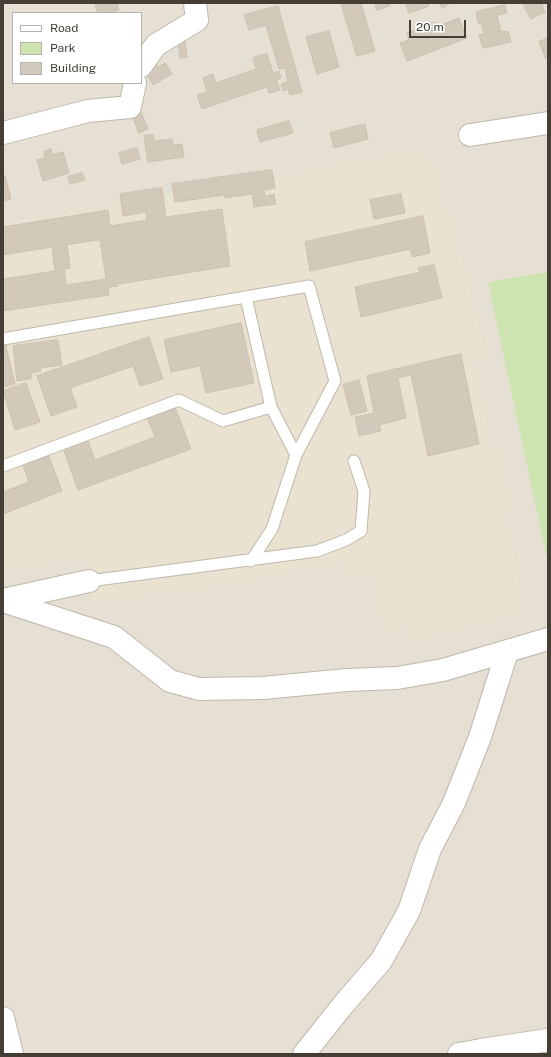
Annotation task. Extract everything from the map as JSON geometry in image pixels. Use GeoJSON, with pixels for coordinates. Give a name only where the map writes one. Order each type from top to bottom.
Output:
{"type":"FeatureCollection","features":[{"type":"Feature","properties":{"kind":"street"},"geometry":{"type":"LineString","coordinates":[[142,65],[156,45],[197,20],[195,3]]}},
{"type":"Feature","properties":{"kind":"street"},"geometry":{"type":"LineString","coordinates":[[3,134],[88,111],[130,107],[135,84]]}},
{"type":"Feature","properties":{"kind":"street"},"geometry":{"type":"LineString","coordinates":[[470,135],[548,123]]}},
{"type":"Feature","properties":{"kind":"street"},"geometry":{"type":"LineString","coordinates":[[3,600],[88,581]]}},
{"type":"Feature","properties":{"kind":"street"},"geometry":{"type":"LineString","coordinates":[[3,600],[114,637],[170,681],[199,689],[263,688],[347,680],[397,678],[443,670],[548,639]]}},
{"type":"Feature","properties":{"kind":"street"},"geometry":{"type":"LineString","coordinates":[[304,1054],[343,1005],[381,961],[409,911],[430,849],[454,803],[480,737],[507,652]]}},
{"type":"Feature","properties":{"kind":"street"},"geometry":{"type":"LineString","coordinates":[[3,1018],[12,1054]]}},
{"type":"Feature","properties":{"kind":"street"},"geometry":{"type":"LineString","coordinates":[[459,1054],[481,1052],[548,1040]]}},
{"type":"Feature","properties":{"kind":"lane"},"geometry":{"type":"LineString","coordinates":[[3,339],[309,286],[335,381],[296,455],[272,528],[251,561]]}},
{"type":"Feature","properties":{"kind":"lane"},"geometry":{"type":"LineString","coordinates":[[246,297],[271,407],[296,455]]}},
{"type":"Feature","properties":{"kind":"lane"},"geometry":{"type":"LineString","coordinates":[[3,466],[179,400],[223,421],[271,407]]}},
{"type":"Feature","properties":{"kind":"lane"},"geometry":{"type":"LineString","coordinates":[[88,581],[251,561],[317,551],[346,540],[361,531],[364,491],[354,461]]}},
{"type":"Feature","properties":{"kind":"shaded area"},"geometry":{"type":"Polygon","coordinates":[[[3,3],[548,3],[548,1054],[3,1054],[3,3]]]}},
{"type":"Feature","properties":{"kind":"shaded area"},"geometry":{"type":"Polygon","coordinates":[[[417,151],[421,158],[440,169],[441,201],[450,210],[487,355],[476,360],[493,453],[501,450],[514,509],[505,514],[515,555],[524,613],[413,642],[407,628],[386,631],[372,574],[349,578],[343,561],[244,582],[91,605],[84,561],[3,567],[3,224],[417,151]]]}},
{"type":"Feature","properties":{"kind":"green space"},"geometry":{"type":"Polygon","coordinates":[[[548,272],[548,564],[488,282],[548,272]]]}},
{"type":"Feature","properties":{"kind":"building"},"geometry":{"type":"Polygon","coordinates":[[[95,3],[117,3],[119,10],[112,12],[98,12],[95,3]]]}},
{"type":"Feature","properties":{"kind":"building"},"geometry":{"type":"Polygon","coordinates":[[[341,3],[361,3],[375,51],[357,56],[341,3]]]}},
{"type":"Feature","properties":{"kind":"building"},"geometry":{"type":"Polygon","coordinates":[[[375,3],[389,3],[390,6],[377,10],[375,3]]]}},
{"type":"Feature","properties":{"kind":"building"},"geometry":{"type":"Polygon","coordinates":[[[406,3],[428,3],[429,6],[409,13],[406,3]]]}},
{"type":"Feature","properties":{"kind":"building"},"geometry":{"type":"Polygon","coordinates":[[[439,3],[450,3],[443,8],[439,3]]]}},
{"type":"Feature","properties":{"kind":"building"},"geometry":{"type":"Polygon","coordinates":[[[523,3],[541,3],[545,12],[531,19],[523,3]]]}},
{"type":"Feature","properties":{"kind":"building"},"geometry":{"type":"Polygon","coordinates":[[[505,5],[507,13],[497,15],[501,32],[508,31],[511,42],[483,48],[479,35],[484,34],[482,24],[478,23],[476,12],[505,5]]]}},
{"type":"Feature","properties":{"kind":"building"},"geometry":{"type":"Polygon","coordinates":[[[278,6],[302,92],[290,95],[288,89],[283,91],[281,84],[288,82],[285,68],[279,69],[266,25],[249,30],[244,15],[278,6]]]}},
{"type":"Feature","properties":{"kind":"building"},"geometry":{"type":"Polygon","coordinates":[[[459,18],[467,38],[407,61],[400,43],[409,40],[407,33],[421,28],[423,32],[429,30],[427,25],[436,22],[438,26],[459,18]]]}},
{"type":"Feature","properties":{"kind":"building"},"geometry":{"type":"Polygon","coordinates":[[[329,31],[339,67],[317,74],[306,37],[329,31]]]}},
{"type":"Feature","properties":{"kind":"building"},"geometry":{"type":"Polygon","coordinates":[[[548,38],[548,58],[546,59],[539,42],[548,38]]]}},
{"type":"Feature","properties":{"kind":"building"},"geometry":{"type":"Polygon","coordinates":[[[185,42],[187,57],[180,58],[178,43],[185,42]]]}},
{"type":"Feature","properties":{"kind":"building"},"geometry":{"type":"Polygon","coordinates":[[[267,54],[273,73],[279,71],[281,78],[276,80],[280,90],[269,93],[267,87],[202,109],[197,95],[207,92],[203,78],[213,74],[216,83],[256,69],[253,58],[267,54]]]}},
{"type":"Feature","properties":{"kind":"building"},"geometry":{"type":"Polygon","coordinates":[[[154,59],[158,67],[165,63],[172,74],[153,85],[142,66],[154,59]]]}},
{"type":"Feature","properties":{"kind":"building"},"geometry":{"type":"Polygon","coordinates":[[[140,110],[148,129],[139,133],[131,114],[140,110]]]}},
{"type":"Feature","properties":{"kind":"building"},"geometry":{"type":"Polygon","coordinates":[[[289,121],[293,133],[260,142],[257,130],[289,121]]]}},
{"type":"Feature","properties":{"kind":"building"},"geometry":{"type":"Polygon","coordinates":[[[365,124],[368,139],[334,148],[330,133],[365,124]]]}},
{"type":"Feature","properties":{"kind":"building"},"geometry":{"type":"Polygon","coordinates":[[[153,135],[154,141],[172,139],[173,145],[182,144],[184,157],[148,162],[144,136],[153,135]]]}},
{"type":"Feature","properties":{"kind":"building"},"geometry":{"type":"Polygon","coordinates":[[[137,148],[140,159],[122,164],[119,153],[137,148]]]}},
{"type":"Feature","properties":{"kind":"building"},"geometry":{"type":"Polygon","coordinates":[[[51,149],[52,155],[63,152],[69,173],[43,181],[37,160],[45,158],[44,152],[51,149]]]}},
{"type":"Feature","properties":{"kind":"building"},"geometry":{"type":"Polygon","coordinates":[[[272,170],[275,188],[264,190],[265,196],[274,194],[276,204],[254,207],[252,194],[225,198],[225,195],[175,202],[172,184],[272,170]]]}},
{"type":"Feature","properties":{"kind":"building"},"geometry":{"type":"Polygon","coordinates":[[[82,173],[85,180],[70,184],[68,177],[82,173]]]}},
{"type":"Feature","properties":{"kind":"building"},"geometry":{"type":"Polygon","coordinates":[[[5,176],[11,199],[3,201],[3,177],[5,176]]]}},
{"type":"Feature","properties":{"kind":"building"},"geometry":{"type":"Polygon","coordinates":[[[162,188],[166,217],[222,209],[230,266],[118,284],[118,286],[108,287],[109,295],[3,311],[3,279],[55,271],[52,247],[3,255],[3,227],[108,210],[110,226],[147,220],[146,212],[123,216],[120,194],[162,188]],[[100,240],[67,245],[70,268],[64,269],[66,285],[106,279],[100,240]]]}},
{"type":"Feature","properties":{"kind":"building"},"geometry":{"type":"Polygon","coordinates":[[[401,194],[405,213],[374,219],[370,200],[401,194]]]}},
{"type":"Feature","properties":{"kind":"building"},"geometry":{"type":"Polygon","coordinates":[[[423,216],[430,253],[412,257],[410,249],[310,271],[305,242],[423,216]]]}},
{"type":"Feature","properties":{"kind":"building"},"geometry":{"type":"Polygon","coordinates":[[[434,265],[442,298],[361,317],[355,287],[420,272],[418,268],[434,265]]]}},
{"type":"Feature","properties":{"kind":"building"},"geometry":{"type":"Polygon","coordinates":[[[241,323],[254,383],[206,393],[200,366],[171,372],[164,340],[241,323]]]}},
{"type":"Feature","properties":{"kind":"building"},"geometry":{"type":"Polygon","coordinates":[[[149,337],[163,379],[140,386],[133,366],[70,388],[77,407],[51,416],[37,376],[149,337]]]}},
{"type":"Feature","properties":{"kind":"building"},"geometry":{"type":"Polygon","coordinates":[[[58,340],[62,365],[40,368],[41,371],[31,373],[31,379],[17,381],[13,346],[58,340]]]}},
{"type":"Feature","properties":{"kind":"building"},"geometry":{"type":"Polygon","coordinates":[[[5,342],[15,384],[3,387],[3,345],[5,342]]]}},
{"type":"Feature","properties":{"kind":"building"},"geometry":{"type":"Polygon","coordinates":[[[461,354],[479,444],[428,456],[411,375],[398,378],[406,418],[379,425],[381,431],[359,436],[355,417],[374,413],[367,376],[461,354]]]}},
{"type":"Feature","properties":{"kind":"building"},"geometry":{"type":"Polygon","coordinates":[[[359,380],[367,411],[351,415],[343,385],[359,380]]]}},
{"type":"Feature","properties":{"kind":"building"},"geometry":{"type":"Polygon","coordinates":[[[26,383],[40,422],[15,430],[3,391],[26,383]]]}},
{"type":"Feature","properties":{"kind":"building"},"geometry":{"type":"Polygon","coordinates":[[[175,407],[191,449],[78,490],[63,448],[87,439],[95,460],[155,437],[147,417],[175,407]]]}},
{"type":"Feature","properties":{"kind":"building"},"geometry":{"type":"Polygon","coordinates":[[[48,454],[62,491],[3,514],[3,492],[29,482],[22,463],[48,454]]]}},
{"type":"Feature","properties":{"kind":"building"},"geometry":{"type":"Polygon","coordinates":[[[548,1050],[548,1054],[526,1054],[548,1050]]]}}]}
